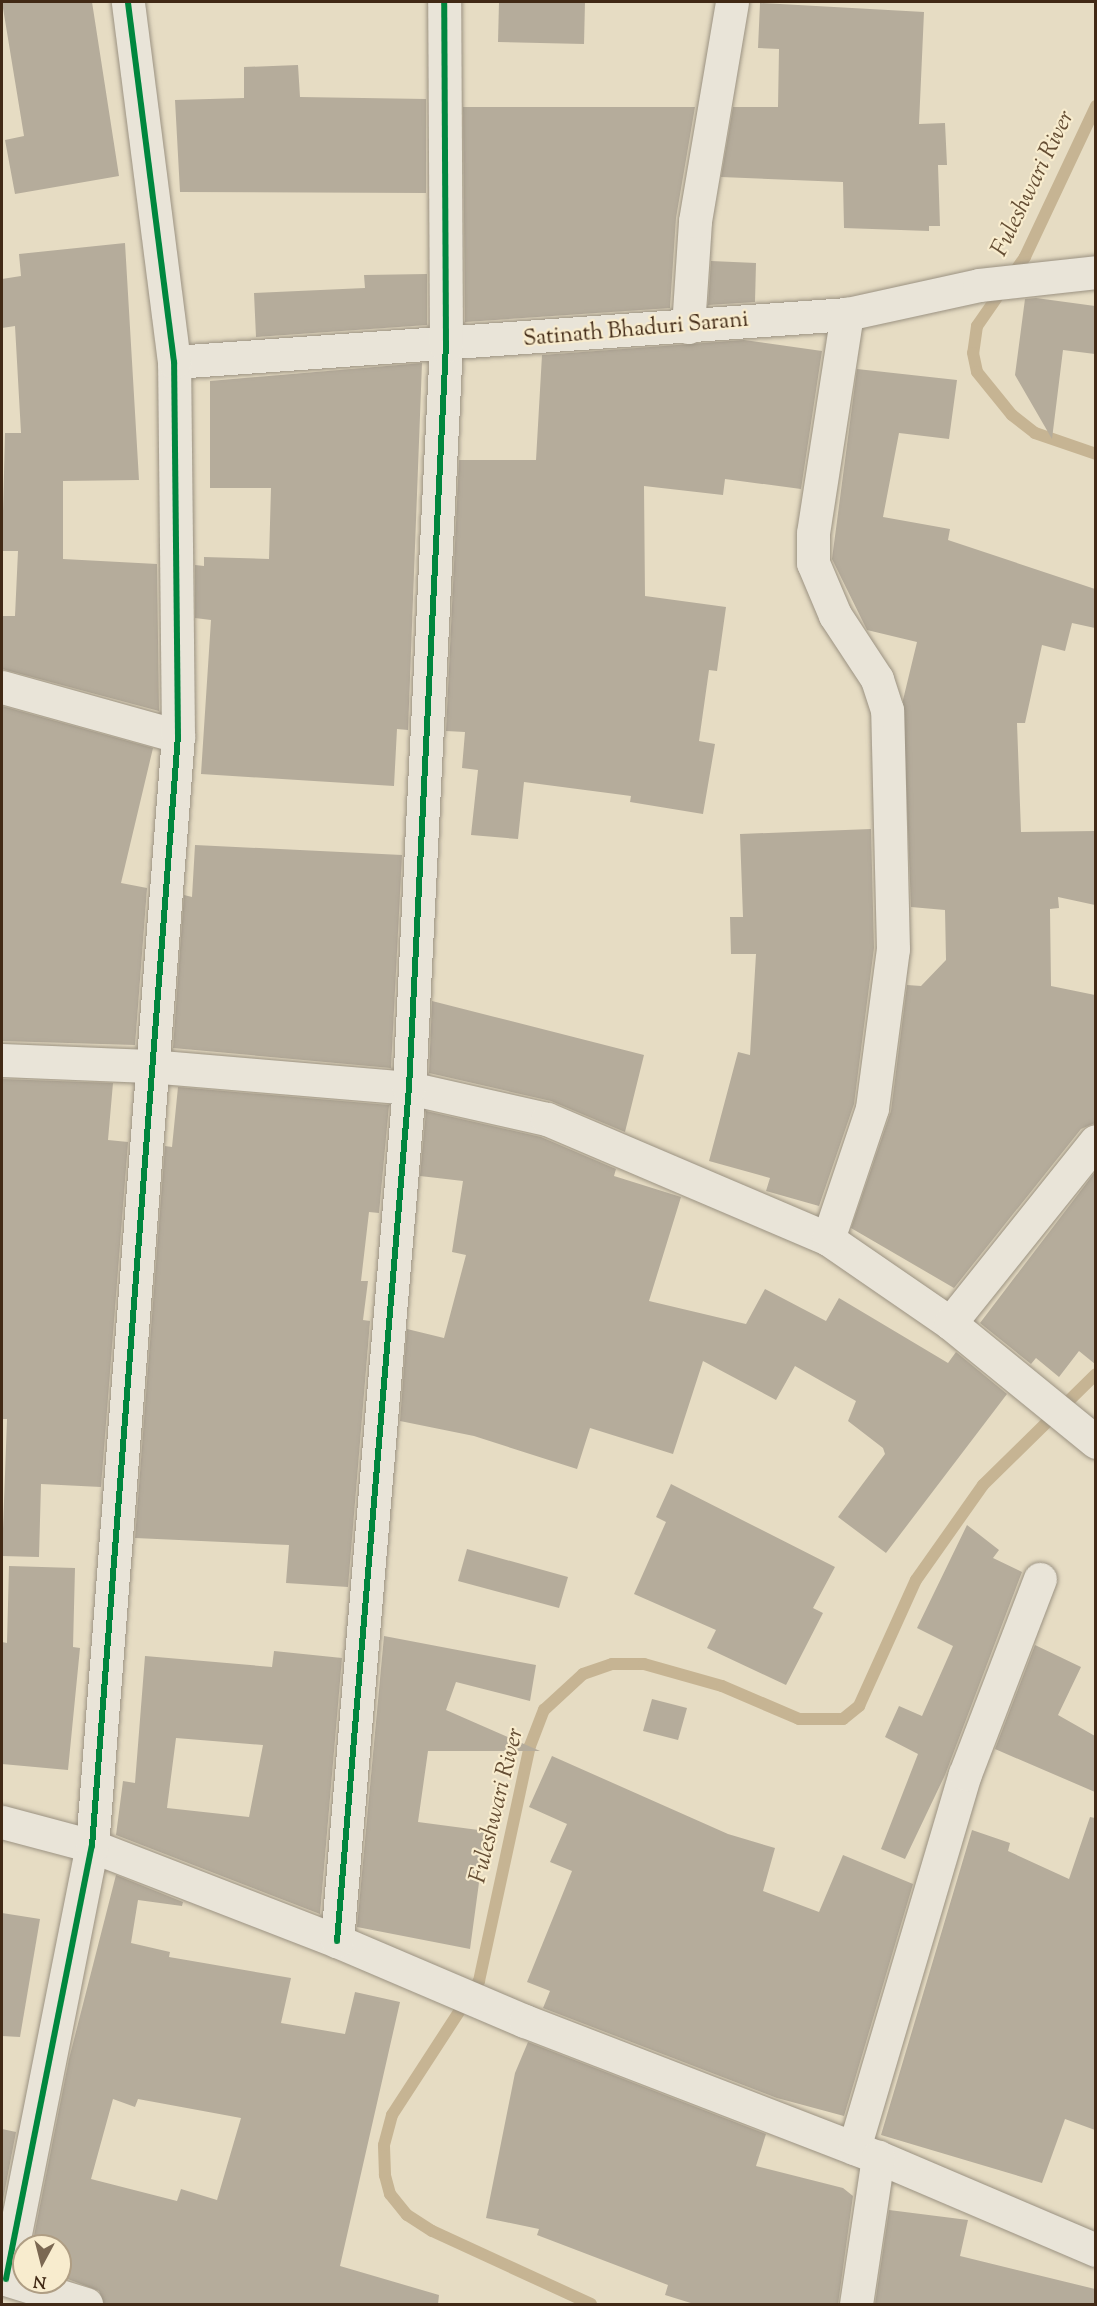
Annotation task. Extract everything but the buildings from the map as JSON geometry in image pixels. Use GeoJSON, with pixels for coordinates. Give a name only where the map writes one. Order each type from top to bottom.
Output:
{"type":"FeatureCollection","features":[{"type":"Feature","properties":{"kind":"street"},"geometry":{"type":"LineString","coordinates":[[86,2304],[4,2278],[92,1846],[149,1066],[178,736],[174,362],[128,2]]}},
{"type":"Feature","properties":{"kind":"street"},"geometry":{"type":"LineString","coordinates":[[337,1941],[408,1088],[446,346],[444,2]]}},
{"type":"Feature","properties":{"kind":"street"},"geometry":{"type":"LineString","coordinates":[[688,327],[695,221],[732,2]]}},
{"type":"Feature","properties":{"kind":"street","name":"Satinath Bhaduri Sarani"},"geometry":{"type":"LineString","coordinates":[[174,362],[446,346],[847,314],[979,285],[1039,276],[1095,272]]}},
{"type":"Feature","properties":{"kind":"street"},"geometry":{"type":"LineString","coordinates":[[828,1239],[870,1118],[893,949],[887,710],[877,679],[835,615],[813,563],[813,533],[847,314]]}},
{"type":"Feature","properties":{"kind":"street"},"geometry":{"type":"LineString","coordinates":[[2,687],[178,736]]}},
{"type":"Feature","properties":{"kind":"street"},"geometry":{"type":"LineString","coordinates":[[2,1060],[149,1066],[408,1088],[547,1119],[828,1239],[950,1323],[1095,1442]]}},
{"type":"Feature","properties":{"kind":"street"},"geometry":{"type":"LineString","coordinates":[[950,1323],[1095,1141]]}},
{"type":"Feature","properties":{"kind":"street"},"geometry":{"type":"LineString","coordinates":[[856,2304],[866,2153],[965,1773],[1040,1579]]}},
{"type":"Feature","properties":{"kind":"street"},"geometry":{"type":"LineString","coordinates":[[2,1822],[92,1846],[337,1941],[525,2021],[866,2153],[1095,2250]]}},
{"type":"Feature","properties":{"kind":"waterway","name":"Fuleshwari River"},"geometry":{"type":"LineString","coordinates":[[1096,106],[1025,257],[977,326],[973,353],[977,372],[1012,415],[1035,433],[1096,454]]}},
{"type":"Feature","properties":{"kind":"waterway","name":"Fuleshwari River"},"geometry":{"type":"LineString","coordinates":[[591,2304],[432,2231],[407,2215],[390,2194],[385,2175],[384,2145],[392,2115],[479,1981],[530,1746],[544,1710],[583,1674],[612,1664],[644,1664],[722,1686],[799,1719],[843,1719],[859,1706],[916,1580],[983,1485],[1096,1374]]}},
{"type":"Feature","properties":{"kind":"cycle path"},"geometry":{"type":"LineString","coordinates":[[6,2279],[92,1846],[178,736],[174,362],[128,2]]}},
{"type":"Feature","properties":{"kind":"cycle path"},"geometry":{"type":"LineString","coordinates":[[337,1941],[409,1088],[446,346],[444,2]]}}]}
